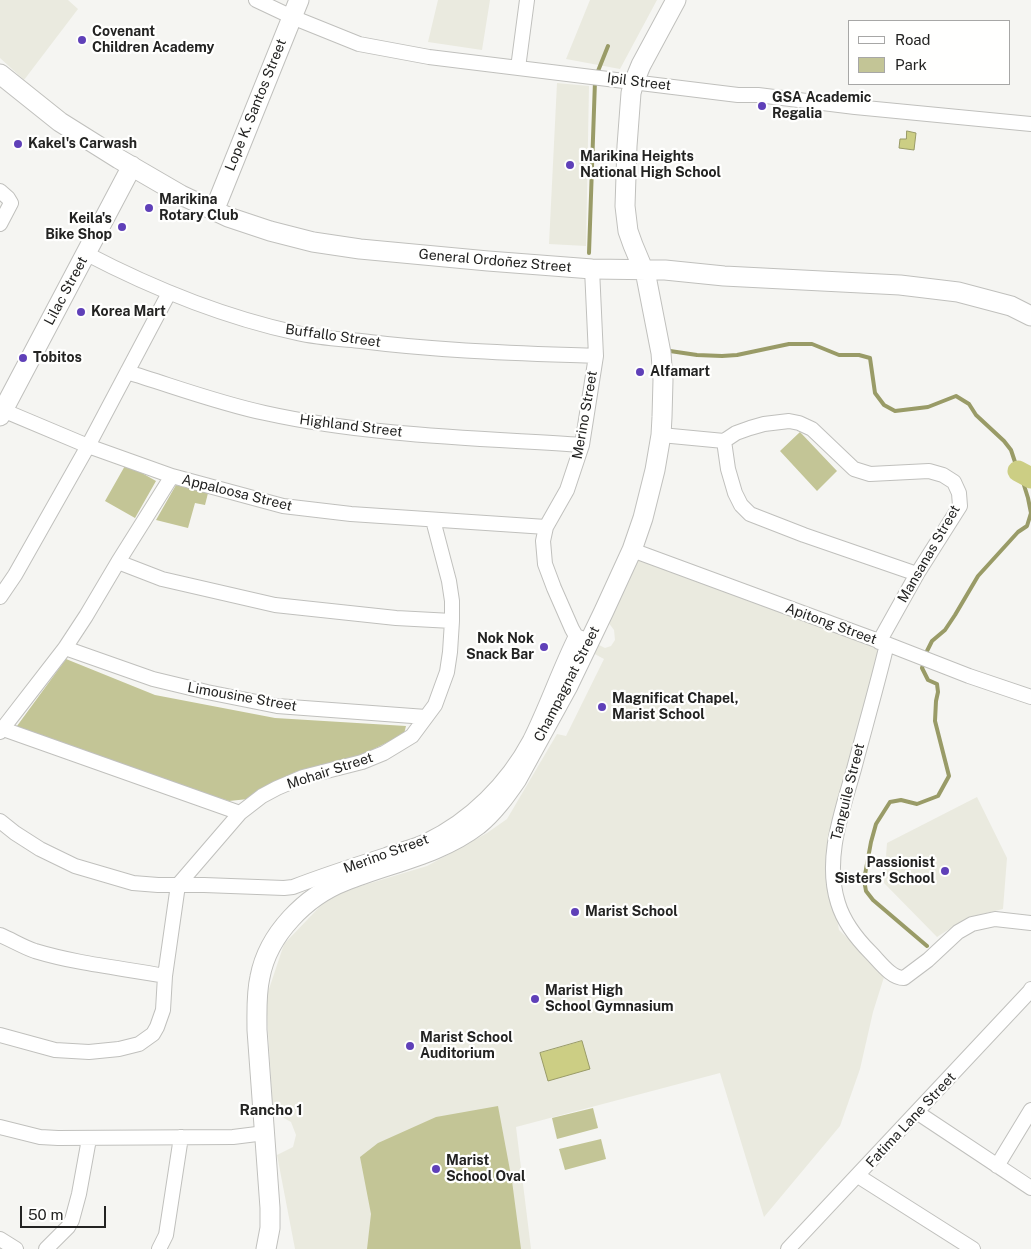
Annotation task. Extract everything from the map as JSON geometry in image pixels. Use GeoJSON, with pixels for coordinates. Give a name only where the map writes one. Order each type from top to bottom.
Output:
{"type":"FeatureCollection","features":[{"type":"Feature","properties":{"kind":"street","name":"Ipil Street"},"geometry":{"type":"LineString","coordinates":[[256,0],[296,8],[358,44],[429,56],[738,94],[1031,124]]}},
{"type":"Feature","properties":{"kind":"street"},"geometry":{"type":"LineString","coordinates":[[518,68],[527,0]]}},
{"type":"Feature","properties":{"kind":"street","name":"Champagnat Street"},"geometry":{"type":"LineString","coordinates":[[266,1249],[270,1228],[270,1208],[257,1030],[257,1003],[259,982],[266,956],[277,935],[293,917],[326,890],[344,881],[432,850],[461,836],[486,818],[517,778],[568,686],[583,639],[632,550],[643,518],[655,470],[661,436],[663,405],[661,353],[644,269],[631,238],[625,206],[628,114],[634,82],[676,0]]}},
{"type":"Feature","properties":{"kind":"street","name":"Lope K. Santos Street"},"geometry":{"type":"LineString","coordinates":[[214,211],[296,8]]}},
{"type":"Feature","properties":{"kind":"street","name":"General Ordoñez Street"},"geometry":{"type":"LineString","coordinates":[[0,74],[60,122],[181,195],[228,217],[312,242],[488,261],[592,269],[644,269],[864,283],[958,292],[1011,306],[1031,316]]}},
{"type":"Feature","properties":{"kind":"street","name":"Lilac Street"},"geometry":{"type":"LineString","coordinates":[[1,412],[132,166]]}},
{"type":"Feature","properties":{"kind":"street"},"geometry":{"type":"LineString","coordinates":[[0,191],[11,202],[0,224]]}},
{"type":"Feature","properties":{"kind":"street","name":"Buffallo Street"},"geometry":{"type":"LineString","coordinates":[[85,253],[169,293],[214,310],[299,333],[402,346],[596,356]]}},
{"type":"Feature","properties":{"kind":"street","name":"Merino Street"},"geometry":{"type":"LineString","coordinates":[[0,821],[40,848],[75,866],[133,883],[284,888],[293,887],[425,842],[448,829],[474,810],[497,787],[513,767],[530,740],[568,652],[583,639],[572,629],[554,588],[545,564],[543,541],[546,527],[567,490],[582,445],[596,356],[592,269]]}},
{"type":"Feature","properties":{"kind":"street"},"geometry":{"type":"LineString","coordinates":[[0,597],[15,575],[88,446],[169,293]]}},
{"type":"Feature","properties":{"kind":"street","name":"Highland Street"},"geometry":{"type":"LineString","coordinates":[[127,372],[232,405],[265,413],[360,430],[582,445]]}},
{"type":"Feature","properties":{"kind":"street","name":"Appaloosa Street"},"geometry":{"type":"LineString","coordinates":[[1,412],[172,476],[283,506],[351,514],[546,527]]}},
{"type":"Feature","properties":{"kind":"street","name":"Mansanas Street"},"geometry":{"type":"LineString","coordinates":[[724,441],[736,433],[750,428],[790,421],[812,429],[854,469],[870,474],[929,471],[943,475],[954,482],[959,492],[960,506],[917,574],[883,643]]}},
{"type":"Feature","properties":{"kind":"street"},"geometry":{"type":"LineString","coordinates":[[661,436],[724,441],[728,469],[735,493],[741,505],[750,514],[804,535],[917,574]]}},
{"type":"Feature","properties":{"kind":"street"},"geometry":{"type":"LineString","coordinates":[[172,476],[65,648],[1,731],[240,812]]}},
{"type":"Feature","properties":{"kind":"street","name":"Mohair Street"},"geometry":{"type":"LineString","coordinates":[[178,885],[240,812],[262,796],[303,777],[362,762],[384,753],[412,736],[435,705],[447,672],[450,652],[452,600],[433,520]]}},
{"type":"Feature","properties":{"kind":"street","name":"Apitong Street"},"geometry":{"type":"LineString","coordinates":[[632,550],[969,676],[1031,697]]}},
{"type":"Feature","properties":{"kind":"street"},"geometry":{"type":"LineString","coordinates":[[118,562],[162,578],[275,605],[452,622]]}},
{"type":"Feature","properties":{"kind":"street","name":"Tanguile Street"},"geometry":{"type":"LineString","coordinates":[[883,643],[835,840],[834,884],[838,904],[847,924],[859,941],[887,969],[900,978],[908,976],[958,932],[972,924],[995,919],[1031,924]]}},
{"type":"Feature","properties":{"kind":"street","name":"Limousine Street"},"geometry":{"type":"LineString","coordinates":[[65,648],[154,679],[278,706],[426,717]]}},
{"type":"Feature","properties":{"kind":"street"},"geometry":{"type":"LineString","coordinates":[[0,1035],[56,1050],[89,1052],[119,1049],[139,1044],[153,1034],[161,1019],[163,1010],[165,976],[178,885]]}},
{"type":"Feature","properties":{"kind":"street"},"geometry":{"type":"LineString","coordinates":[[0,935],[34,950],[83,962],[165,976]]}},
{"type":"Feature","properties":{"kind":"street","name":"Fatima Lane Street"},"geometry":{"type":"LineString","coordinates":[[797,1247],[858,1176],[1031,989]]}},
{"type":"Feature","properties":{"kind":"street"},"geometry":{"type":"LineString","coordinates":[[997,1166],[1031,1110]]}},
{"type":"Feature","properties":{"kind":"street"},"geometry":{"type":"LineString","coordinates":[[918,1112],[1031,1188]]}},
{"type":"Feature","properties":{"kind":"street"},"geometry":{"type":"LineString","coordinates":[[0,1127],[40,1137],[89,1139],[234,1137],[265,1133]]}},
{"type":"Feature","properties":{"kind":"street"},"geometry":{"type":"LineString","coordinates":[[160,1249],[166,1235],[181,1137]]}},
{"type":"Feature","properties":{"kind":"street"},"geometry":{"type":"LineString","coordinates":[[46,1249],[68,1227],[72,1220],[79,1194],[89,1139]]}},
{"type":"Feature","properties":{"kind":"street"},"geometry":{"type":"LineString","coordinates":[[858,1176],[973,1249]]}},
{"type":"Feature","properties":{"kind":"street"},"geometry":{"type":"LineString","coordinates":[[0,1240],[16,1249]]}},
{"type":"Feature","properties":{"kind":"shaded area"},"geometry":{"type":"Polygon","coordinates":[[[0,0],[68,0],[78,9],[24,80],[0,58],[0,0]]]}},
{"type":"Feature","properties":{"kind":"shaded area"},"geometry":{"type":"Polygon","coordinates":[[[438,0],[490,0],[482,50],[428,42],[438,0]]]}},
{"type":"Feature","properties":{"kind":"shaded area"},"geometry":{"type":"Polygon","coordinates":[[[590,0],[657,0],[620,69],[566,59],[590,0]]]}},
{"type":"Feature","properties":{"kind":"shaded area","name":"Marikina Heights National High School"},"geometry":{"type":"Polygon","coordinates":[[[557,83],[589,86],[586,246],[549,244],[557,83]]]}},
{"type":"Feature","properties":{"kind":"shaded area"},"geometry":{"type":"Polygon","coordinates":[[[907,131],[916,133],[914,150],[899,148],[900,139],[906,139],[907,131]]]}},
{"type":"Feature","properties":{"kind":"shaded area","name":"Marist School"},"geometry":{"type":"Polygon","coordinates":[[[638,557],[881,646],[826,854],[839,930],[885,974],[873,1012],[860,1069],[840,1126],[764,1217],[720,1073],[516,1127],[531,1249],[295,1249],[277,1155],[293,1147],[296,1135],[291,1122],[273,1112],[266,998],[284,944],[331,895],[427,866],[487,833],[507,819],[557,734],[566,736],[604,659],[593,653],[597,644],[605,648],[611,646],[615,640],[614,630],[608,622],[638,557]]]}},
{"type":"Feature","properties":{"kind":"shaded area","name":"Passionist Sisters' School"},"geometry":{"type":"Polygon","coordinates":[[[977,797],[1007,858],[1003,909],[970,917],[937,937],[884,883],[887,843],[977,797]]]}},
{"type":"Feature","properties":{"kind":"shaded area"},"geometry":{"type":"Polygon","coordinates":[[[582,1041],[590,1069],[548,1081],[540,1053],[582,1041]]]}},
{"type":"Feature","properties":{"kind":"green space"},"geometry":{"type":"Polygon","coordinates":[[[800,432],[837,471],[817,491],[780,451],[800,432]]]}},
{"type":"Feature","properties":{"kind":"green space"},"geometry":{"type":"Polygon","coordinates":[[[126,464],[156,481],[135,518],[105,501],[126,464]]]}},
{"type":"Feature","properties":{"kind":"green space"},"geometry":{"type":"Polygon","coordinates":[[[176,485],[208,493],[205,505],[195,503],[188,528],[156,520],[176,485]]]}},
{"type":"Feature","properties":{"kind":"green space"},"geometry":{"type":"Polygon","coordinates":[[[66,659],[155,695],[275,718],[406,726],[404,734],[358,757],[295,772],[248,799],[229,801],[21,735],[17,726],[66,659]]]}},
{"type":"Feature","properties":{"kind":"green space","name":"Marist School Oval"},"geometry":{"type":"Polygon","coordinates":[[[498,1106],[512,1181],[521,1249],[367,1249],[371,1214],[360,1157],[378,1143],[436,1117],[498,1106]]]}},
{"type":"Feature","properties":{"kind":"green space"},"geometry":{"type":"Polygon","coordinates":[[[593,1108],[598,1128],[557,1139],[552,1118],[593,1108]]]}},
{"type":"Feature","properties":{"kind":"green space"},"geometry":{"type":"Polygon","coordinates":[[[601,1139],[606,1159],[565,1170],[559,1149],[601,1139]]]}},
{"type":"Feature","properties":{"kind":"waterway"},"geometry":{"type":"LineString","coordinates":[[598,71],[608,46]]}},
{"type":"Feature","properties":{"kind":"waterway"},"geometry":{"type":"LineString","coordinates":[[589,253],[595,81]]}},
{"type":"Feature","properties":{"kind":"waterway"},"geometry":{"type":"LineString","coordinates":[[670,351],[722,356],[737,355],[789,344],[812,344],[839,355],[859,355],[870,358],[875,393],[884,405],[895,411],[928,407],[956,396],[969,404],[976,415],[1004,441],[1011,450],[1028,498],[1031,513],[1027,526],[1018,532],[978,576],[945,630],[932,641],[925,655]]}},
{"type":"Feature","properties":{"kind":"waterway"},"geometry":{"type":"LineString","coordinates":[[1018,471],[1031,478]]}},
{"type":"Feature","properties":{"kind":"waterway"},"geometry":{"type":"LineString","coordinates":[[924,662],[922,668],[928,680],[937,684],[935,721],[949,776],[938,796],[917,804],[901,800],[890,802],[876,824],[864,880],[866,891],[873,900],[927,946]]}},
{"type":"Feature","properties":{"kind":"place","name":"Covenant Children Academy"},"geometry":{"type":"Point","coordinates":[82,40]}},
{"type":"Feature","properties":{"kind":"place","name":"GSA Academic Regalia"},"geometry":{"type":"Point","coordinates":[762,106]}},
{"type":"Feature","properties":{"kind":"place","name":"Kakel's Carwash"},"geometry":{"type":"Point","coordinates":[18,144]}},
{"type":"Feature","properties":{"kind":"place","name":"Marikina Heights National High School"},"geometry":{"type":"Point","coordinates":[570,165]}},
{"type":"Feature","properties":{"kind":"place","name":"Marikina Rotary Club"},"geometry":{"type":"Point","coordinates":[149,208]}},
{"type":"Feature","properties":{"kind":"place","name":"Keila's Bike Shop"},"geometry":{"type":"Point","coordinates":[122,227]}},
{"type":"Feature","properties":{"kind":"place","name":"Korea Mart"},"geometry":{"type":"Point","coordinates":[81,312]}},
{"type":"Feature","properties":{"kind":"place","name":"Tobitos"},"geometry":{"type":"Point","coordinates":[23,358]}},
{"type":"Feature","properties":{"kind":"place","name":"Alfamart"},"geometry":{"type":"Point","coordinates":[640,372]}},
{"type":"Feature","properties":{"kind":"place","name":"Nok Nok Snack Bar"},"geometry":{"type":"Point","coordinates":[544,647]}},
{"type":"Feature","properties":{"kind":"place","name":"Magnificat Chapel, Marist School"},"geometry":{"type":"Point","coordinates":[602,707]}},
{"type":"Feature","properties":{"kind":"place","name":"Passionist Sisters' School"},"geometry":{"type":"Point","coordinates":[945,871]}},
{"type":"Feature","properties":{"kind":"place","name":"Marist School"},"geometry":{"type":"Point","coordinates":[575,912]}},
{"type":"Feature","properties":{"kind":"place","name":"Marist High School Gymnasium"},"geometry":{"type":"Point","coordinates":[535,999]}},
{"type":"Feature","properties":{"kind":"place","name":"Marist School Auditorium"},"geometry":{"type":"Point","coordinates":[410,1046]}},
{"type":"Feature","properties":{"kind":"place","name":"Marist School Oval"},"geometry":{"type":"Point","coordinates":[436,1169]}},
{"type":"Feature","properties":{"kind":"district","name":"Rancho 1"},"geometry":{"type":"Point","coordinates":[271,1110]}}]}
